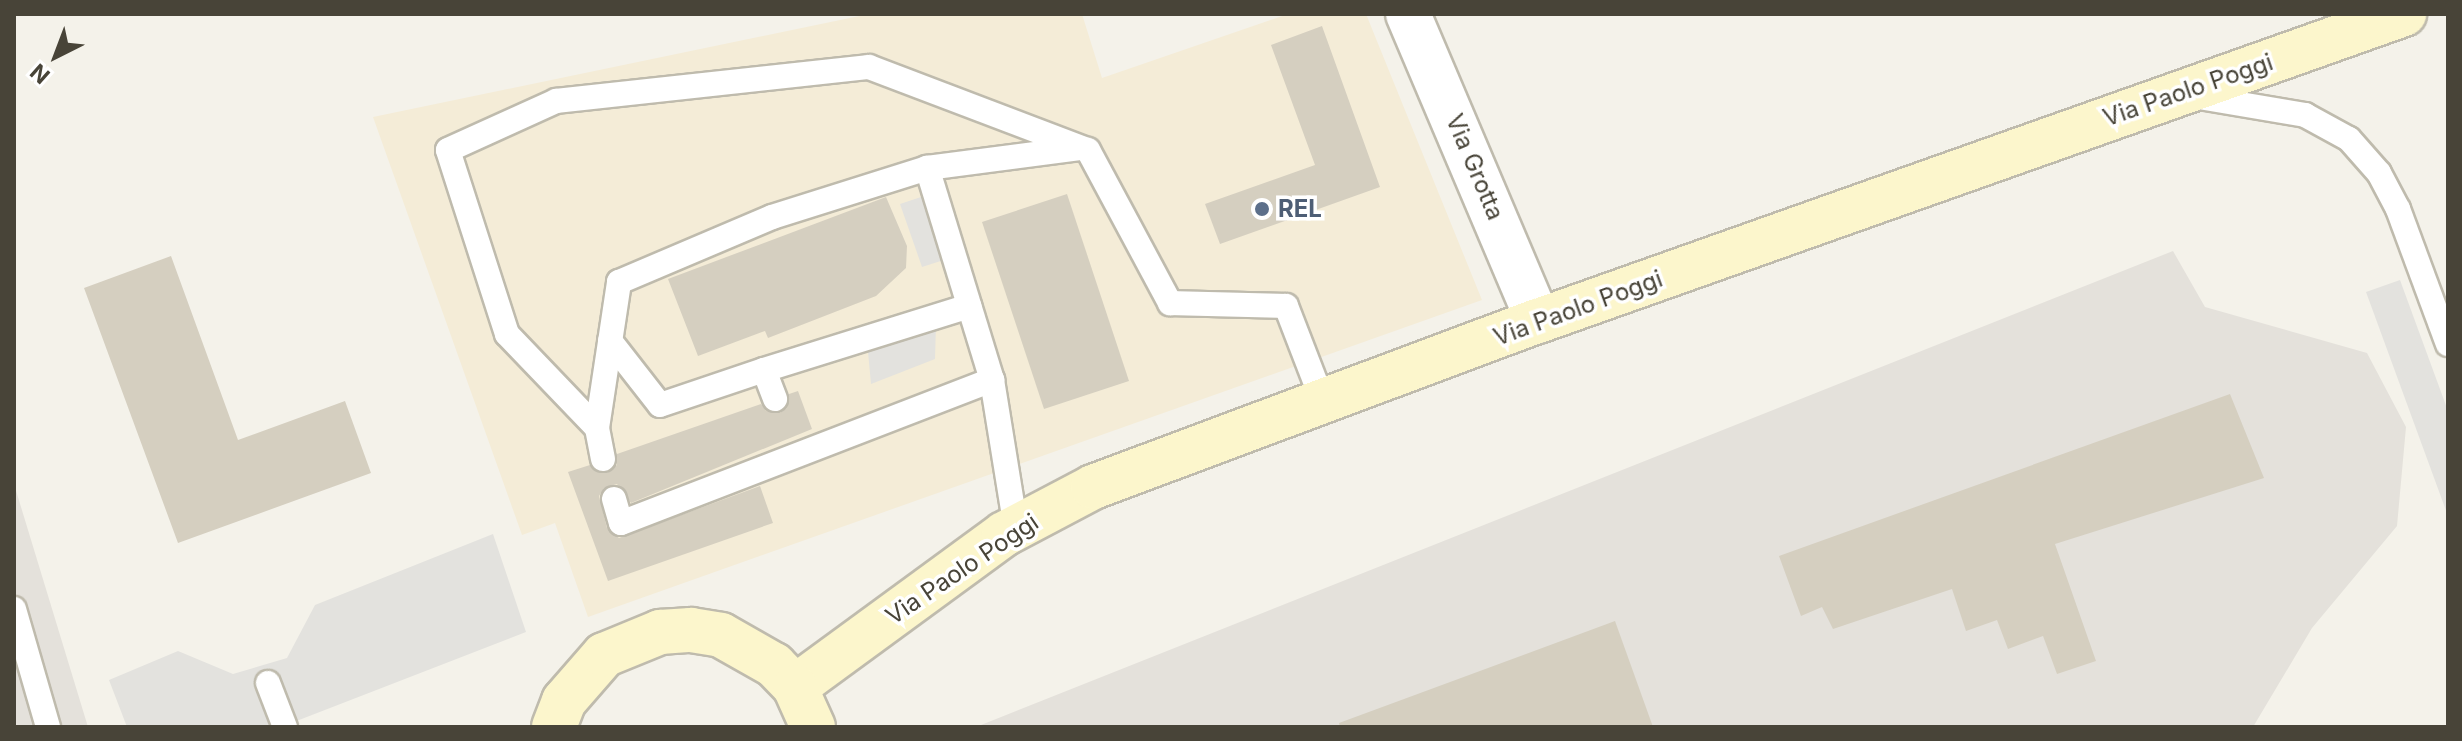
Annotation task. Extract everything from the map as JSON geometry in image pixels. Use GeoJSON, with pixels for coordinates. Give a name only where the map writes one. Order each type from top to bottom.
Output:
{"type":"FeatureCollection","features":[{"type":"Feature","properties":{"kind":"main road","name":"Via Paolo Poggi"},"geometry":{"type":"LineString","coordinates":[[795,687],[1016,528],[1093,487],[1538,321],[2404,14]]}},
{"type":"Feature","properties":{"kind":"main road"},"geometry":{"type":"LineString","coordinates":[[554,727],[564,701],[604,655],[660,632],[721,635],[774,665],[795,687],[813,727]]}},
{"type":"Feature","properties":{"kind":"street","name":"Via Grotta"},"geometry":{"type":"LineString","coordinates":[[1408,14],[1538,321]]}},
{"type":"Feature","properties":{"kind":"lane"},"geometry":{"type":"LineString","coordinates":[[597,428],[507,334],[448,150],[556,101],[869,67],[1083,148],[1170,303],[1286,306],[1323,402]]}},
{"type":"Feature","properties":{"kind":"lane"},"geometry":{"type":"LineString","coordinates":[[2175,93],[2305,115],[2349,139],[2379,173],[2398,209],[2448,344]]}},
{"type":"Feature","properties":{"kind":"lane"},"geometry":{"type":"LineString","coordinates":[[603,459],[597,428],[619,282],[772,217],[927,168],[1083,148]]}},
{"type":"Feature","properties":{"kind":"lane"},"geometry":{"type":"LineString","coordinates":[[927,168],[992,380],[1016,528]]}},
{"type":"Feature","properties":{"kind":"lane"},"geometry":{"type":"LineString","coordinates":[[610,341],[660,405],[969,306]]}},
{"type":"Feature","properties":{"kind":"lane"},"geometry":{"type":"LineString","coordinates":[[764,370],[775,399]]}},
{"type":"Feature","properties":{"kind":"lane"},"geometry":{"type":"LineString","coordinates":[[614,499],[621,523],[793,447],[992,380]]}},
{"type":"Feature","properties":{"kind":"lane"},"geometry":{"type":"LineString","coordinates":[[14,609],[48,727]]}},
{"type":"Feature","properties":{"kind":"lane"},"geometry":{"type":"LineString","coordinates":[[268,683],[285,727]]}},
{"type":"Feature","properties":{"kind":"shaded area"},"geometry":{"type":"Polygon","coordinates":[[[869,14],[1082,14],[1102,78],[1288,14],[1366,14],[1482,300],[588,617],[555,523],[522,535],[373,117],[869,14]]]}},
{"type":"Feature","properties":{"kind":"shaded area"},"geometry":{"type":"Polygon","coordinates":[[[927,195],[950,258],[922,267],[900,204],[927,195]]]}},
{"type":"Feature","properties":{"kind":"shaded area"},"geometry":{"type":"Polygon","coordinates":[[[2173,251],[2205,307],[2367,353],[2406,427],[2397,526],[2312,628],[2253,727],[976,727],[2173,251]]]}},
{"type":"Feature","properties":{"kind":"shaded area"},"geometry":{"type":"Polygon","coordinates":[[[2400,280],[2448,411],[2448,516],[2366,292],[2400,280]]]}},
{"type":"Feature","properties":{"kind":"shaded area"},"geometry":{"type":"Polygon","coordinates":[[[936,325],[935,359],[871,384],[868,352],[936,325]]]}},
{"type":"Feature","properties":{"kind":"shaded area"},"geometry":{"type":"Polygon","coordinates":[[[14,484],[88,727],[14,727],[14,484]]]}},
{"type":"Feature","properties":{"kind":"shaded area"},"geometry":{"type":"Polygon","coordinates":[[[493,534],[526,632],[281,727],[127,727],[109,680],[178,651],[233,674],[287,658],[315,605],[493,534]]]}},
{"type":"Feature","properties":{"kind":"building"},"geometry":{"type":"Polygon","coordinates":[[[1322,26],[1380,187],[1220,244],[1205,204],[1315,165],[1271,45],[1322,26]]]}},
{"type":"Feature","properties":{"kind":"building"},"geometry":{"type":"Polygon","coordinates":[[[1067,194],[1129,381],[1044,409],[982,222],[1067,194]]]}},
{"type":"Feature","properties":{"kind":"building"},"geometry":{"type":"Polygon","coordinates":[[[886,197],[907,246],[906,268],[876,296],[768,338],[765,331],[698,356],[668,279],[886,197]]]}},
{"type":"Feature","properties":{"kind":"building"},"geometry":{"type":"Polygon","coordinates":[[[171,256],[238,440],[345,401],[371,473],[178,543],[84,288],[171,256]]]}},
{"type":"Feature","properties":{"kind":"building"},"geometry":{"type":"Polygon","coordinates":[[[798,391],[812,429],[631,503],[617,484],[604,488],[599,496],[607,528],[619,538],[760,486],[773,523],[608,581],[568,472],[590,465],[607,473],[617,465],[617,454],[761,404],[766,411],[780,413],[787,408],[789,394],[798,391]]]}},
{"type":"Feature","properties":{"kind":"building"},"geometry":{"type":"Polygon","coordinates":[[[2230,394],[2264,478],[2055,544],[2096,661],[2057,674],[2043,636],[2008,649],[1997,620],[1966,631],[1952,589],[1833,629],[1822,607],[1801,616],[1779,556],[2230,394]]]}},
{"type":"Feature","properties":{"kind":"building"},"geometry":{"type":"Polygon","coordinates":[[[1615,621],[1653,727],[1340,727],[1339,723],[1615,621]]]}},
{"type":"Feature","properties":{"kind":"place","name":"REL"},"geometry":{"type":"Point","coordinates":[1262,209]}}]}
